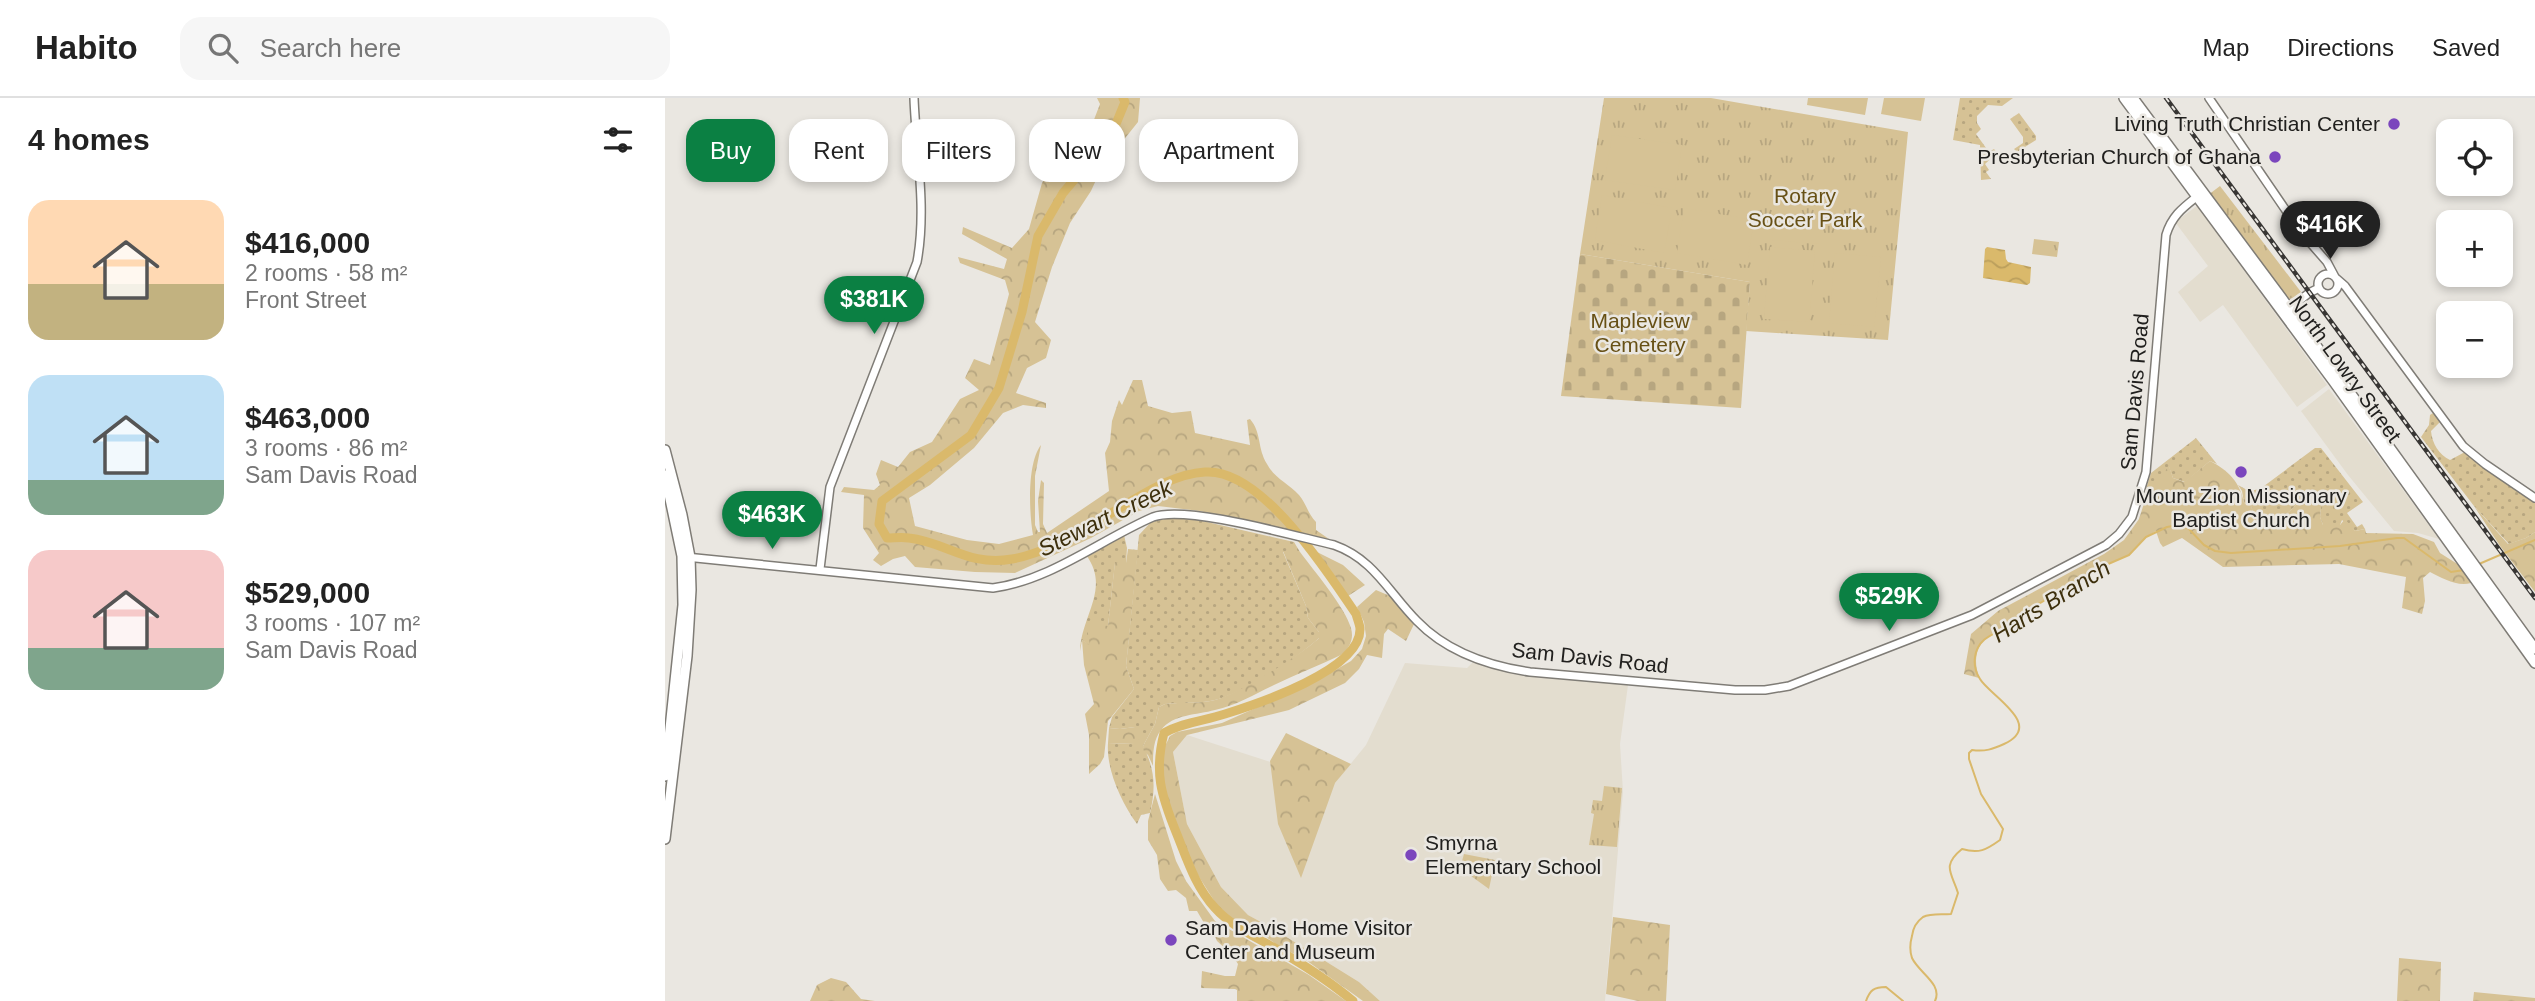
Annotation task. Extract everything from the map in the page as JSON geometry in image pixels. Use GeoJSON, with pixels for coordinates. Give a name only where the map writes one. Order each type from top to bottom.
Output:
{"type":"FeatureCollection","features":[{"type":"Feature","properties":{"kind":"main road"},"geometry":{"type":"LineString","coordinates":[[2124,98],[2200,195],[2477,575],[2535,649]]}},
{"type":"Feature","properties":{"kind":"main road"},"geometry":{"type":"LineString","coordinates":[[2133,98],[2200,195]]}},
{"type":"Feature","properties":{"kind":"main road"},"geometry":{"type":"LineString","coordinates":[[665,450],[682,513],[691,590],[689,637],[665,839]]}},
{"type":"Feature","properties":{"kind":"main road"},"geometry":{"type":"LineString","coordinates":[[665,475],[686,557],[681,646],[665,776]]}},
{"type":"Feature","properties":{"kind":"main road"},"geometry":{"type":"LineString","coordinates":[[2477,575],[2535,663]]}},
{"type":"Feature","properties":{"kind":"street"},"geometry":{"type":"LineString","coordinates":[[820,569],[830,487],[917,262],[921,243],[920,170],[914,98]]}},
{"type":"Feature","properties":{"kind":"street"},"geometry":{"type":"LineString","coordinates":[[2209,98],[2323,260],[2330,266],[2336,278],[2335,291]]}},
{"type":"Feature","properties":{"kind":"street","name":"Sam Davis Road"},"geometry":{"type":"LineString","coordinates":[[686,557],[993,588],[1009,586],[1038,576],[1132,526],[1161,514],[1187,514],[1327,543],[1350,551],[1380,576],[1418,622],[1442,641],[1475,659],[1522,671],[1735,690],[1765,690],[1800,683],[1986,608],[2106,545],[2127,525],[2137,505],[2146,472],[2169,224],[2177,213],[2200,195]]}},
{"type":"Feature","properties":{"kind":"street"},"geometry":{"type":"LineString","coordinates":[[2286,311],[2319,288],[2324,268],[2323,260]]}},
{"type":"Feature","properties":{"kind":"street"},"geometry":{"type":"LineString","coordinates":[[2321,278],[2328,275],[2342,282],[2463,446],[2535,498]]}},
{"type":"Feature","properties":{"kind":"street"},"geometry":{"type":"LineString","coordinates":[[2319,288],[2325,293],[2342,291],[2351,296]]}},
{"type":"Feature","properties":{"kind":"shaded area"},"geometry":{"type":"Polygon","coordinates":[[[2197,206],[2327,385],[2297,407],[2223,305],[2200,322],[2178,292],[2208,266],[2175,222],[2197,206]]]}},
{"type":"Feature","properties":{"kind":"shaded area"},"geometry":{"type":"Polygon","coordinates":[[[2329,389],[2439,539],[2418,533],[2394,531],[2301,411],[2329,389]]]}},
{"type":"Feature","properties":{"kind":"shaded area","name":"Smyrna Elementary School"},"geometry":{"type":"Polygon","coordinates":[[[1474,661],[1525,674],[1628,685],[1620,744],[1623,792],[1605,1001],[1380,1001],[1359,982],[1248,915],[1221,887],[1187,824],[1173,752],[1187,735],[1335,783],[1366,745],[1405,663],[1467,668],[1474,661]]]}},
{"type":"Feature","properties":{"kind":"green space"},"geometry":{"type":"Polygon","coordinates":[[[1097,98],[1140,98],[1138,122],[1125,138],[1125,119],[1094,119],[1100,104],[1097,98]]]}},
{"type":"Feature","properties":{"kind":"green space","name":"Rotary Soccer Park"},"geometry":{"type":"Polygon","coordinates":[[[1604,98],[1711,98],[1908,132],[1888,340],[1746,331],[1750,282],[1580,254],[1604,98]]]}},
{"type":"Feature","properties":{"kind":"green space"},"geometry":{"type":"Polygon","coordinates":[[[1808,98],[1868,98],[1865,115],[1807,105],[1808,98]]]}},
{"type":"Feature","properties":{"kind":"green space"},"geometry":{"type":"Polygon","coordinates":[[[1884,98],[1925,98],[1921,121],[1881,114],[1884,98]]]}},
{"type":"Feature","properties":{"kind":"green space"},"geometry":{"type":"Polygon","coordinates":[[[1960,98],[2013,98],[2002,106],[1988,105],[1977,116],[1981,129],[1976,134],[1989,152],[1994,149],[1997,153],[1985,164],[1991,179],[1981,180],[1980,145],[1953,140],[1960,98]]]}},
{"type":"Feature","properties":{"kind":"green space"},"geometry":{"type":"Polygon","coordinates":[[[2019,113],[2036,136],[2036,140],[2017,152],[2014,149],[2023,143],[2023,137],[2010,119],[2019,113]]]}},
{"type":"Feature","properties":{"kind":"green space"},"geometry":{"type":"Polygon","coordinates":[[[1612,135],[1682,145],[1675,190],[1605,180],[1612,135]]]}},
{"type":"Feature","properties":{"kind":"green space"},"geometry":{"type":"Polygon","coordinates":[[[1095,182],[1070,223],[1052,267],[1035,322],[1051,340],[1046,358],[1027,368],[1016,393],[1046,403],[1046,408],[1023,405],[1003,413],[974,448],[930,485],[909,498],[915,526],[967,540],[999,544],[1033,535],[1031,475],[1036,453],[1041,445],[1035,476],[1035,525],[1040,532],[1038,501],[1041,480],[1044,483],[1043,524],[1047,533],[1109,491],[1105,453],[1110,442],[1112,421],[1119,400],[1122,405],[1133,380],[1142,380],[1148,406],[1172,413],[1191,411],[1195,433],[1250,445],[1247,420],[1250,419],[1270,469],[1299,495],[1316,522],[1316,530],[1329,539],[1291,533],[1200,511],[1158,506],[1139,511],[1091,538],[1015,573],[915,567],[905,556],[881,566],[873,560],[879,553],[863,528],[864,495],[841,492],[844,487],[874,490],[880,485],[876,474],[881,460],[898,467],[910,452],[932,442],[960,399],[979,390],[965,378],[974,359],[990,365],[1009,294],[1005,280],[960,263],[958,257],[1004,269],[1007,259],[962,234],[963,227],[1012,248],[1029,229],[1042,183],[1095,182]]]}},
{"type":"Feature","properties":{"kind":"green space"},"geometry":{"type":"Polygon","coordinates":[[[2220,186],[2301,292],[2293,298],[2286,300],[2208,195],[2220,186]]]}},
{"type":"Feature","properties":{"kind":"green space"},"geometry":{"type":"Polygon","coordinates":[[[1602,195],[1672,208],[1664,253],[1595,240],[1602,195]]]}},
{"type":"Feature","properties":{"kind":"green space"},"geometry":{"type":"Polygon","coordinates":[[[1684,208],[1754,220],[1747,265],[1677,253],[1684,208]]]}},
{"type":"Feature","properties":{"kind":"green space"},"geometry":{"type":"Polygon","coordinates":[[[1774,218],[1820,222],[1818,244],[1772,240],[1774,218]]]}},
{"type":"Feature","properties":{"kind":"green space"},"geometry":{"type":"Polygon","coordinates":[[[2034,239],[2059,242],[2057,257],[2032,254],[2034,239]]]}},
{"type":"Feature","properties":{"kind":"green space"},"geometry":{"type":"Polygon","coordinates":[[[1770,247],[1815,251],[1809,322],[1764,319],[1770,247]]]}},
{"type":"Feature","properties":{"kind":"green space"},"geometry":{"type":"Polygon","coordinates":[[[1835,253],[1881,257],[1874,327],[1829,323],[1835,253]]]}},
{"type":"Feature","properties":{"kind":"green space","name":"Mapleview Cemetery"},"geometry":{"type":"Polygon","coordinates":[[[1580,254],[1750,282],[1741,408],[1561,396],[1580,254]]]}},
{"type":"Feature","properties":{"kind":"green space"},"geometry":{"type":"Polygon","coordinates":[[[2432,408],[2441,421],[2431,431],[2439,452],[2450,460],[2465,452],[2535,501],[2535,532],[2509,544],[2474,506],[2421,437],[2429,425],[2432,408]]]}},
{"type":"Feature","properties":{"kind":"green space"},"geometry":{"type":"Polygon","coordinates":[[[2196,438],[2217,464],[2210,461],[2185,482],[2173,478],[2169,467],[2159,491],[2150,495],[2146,489],[2151,473],[2196,438]]]}},
{"type":"Feature","properties":{"kind":"green space"},"geometry":{"type":"Polygon","coordinates":[[[2315,448],[2321,448],[2363,502],[2347,513],[2357,527],[2362,524],[2365,529],[2355,531],[2342,520],[2340,525],[2323,525],[2320,517],[2322,499],[2330,491],[2313,491],[2312,500],[2301,499],[2273,527],[2256,526],[2251,505],[2244,503],[2238,485],[2249,491],[2260,489],[2315,448]]]}},
{"type":"Feature","properties":{"kind":"green space"},"geometry":{"type":"Polygon","coordinates":[[[2210,461],[2228,473],[2236,483],[2244,503],[2251,505],[2256,525],[2273,527],[2301,499],[2312,500],[2313,491],[2303,490],[2301,483],[2330,490],[2322,499],[2320,517],[2323,525],[2340,525],[2345,519],[2355,531],[2365,529],[2366,533],[2413,534],[2434,542],[2440,553],[2459,565],[2471,583],[2455,583],[2430,572],[2423,578],[2425,601],[2422,614],[2402,608],[2406,577],[2339,564],[2223,567],[2182,538],[2163,547],[2156,531],[2146,537],[2129,555],[2099,568],[2020,615],[2013,624],[1988,637],[1979,647],[1977,654],[1979,678],[1964,674],[1971,634],[1998,611],[2104,554],[2124,540],[2139,519],[2146,497],[2159,491],[2156,483],[2169,466],[2173,478],[2184,482],[2210,461]]]}},
{"type":"Feature","properties":{"kind":"green space"},"geometry":{"type":"Polygon","coordinates":[[[2474,506],[2508,544],[2535,532],[2535,592],[2500,546],[2474,506]]]}},
{"type":"Feature","properties":{"kind":"green space"},"geometry":{"type":"Polygon","coordinates":[[[1174,517],[1194,519],[1294,542],[1300,552],[1283,552],[1306,606],[1308,618],[1319,632],[1319,638],[1269,674],[1226,696],[1209,701],[1165,704],[1159,707],[1155,724],[1143,746],[1152,771],[1152,804],[1150,813],[1141,815],[1137,824],[1116,785],[1108,753],[1108,743],[1134,744],[1135,727],[1109,728],[1112,717],[1134,689],[1126,666],[1139,535],[1151,522],[1174,517]]]}},
{"type":"Feature","properties":{"kind":"green space"},"geometry":{"type":"Polygon","coordinates":[[[1124,535],[1126,563],[1115,563],[1108,626],[1090,646],[1082,640],[1080,651],[1082,638],[1093,602],[1096,579],[1086,555],[1124,535]]]}},
{"type":"Feature","properties":{"kind":"green space"},"geometry":{"type":"Polygon","coordinates":[[[1128,549],[1138,550],[1126,666],[1134,689],[1108,721],[1104,757],[1089,774],[1089,735],[1085,714],[1094,704],[1084,665],[1082,640],[1090,645],[1086,623],[1108,626],[1115,562],[1126,563],[1128,549]]]}},
{"type":"Feature","properties":{"kind":"green space"},"geometry":{"type":"Polygon","coordinates":[[[1283,551],[1300,552],[1336,600],[1348,619],[1352,632],[1348,648],[1343,654],[1238,702],[1172,721],[1156,738],[1153,766],[1143,746],[1155,724],[1159,707],[1165,704],[1215,700],[1225,696],[1269,673],[1319,638],[1319,632],[1308,618],[1306,606],[1283,551]]]}},
{"type":"Feature","properties":{"kind":"green space"},"geometry":{"type":"Polygon","coordinates":[[[1315,551],[1343,565],[1365,585],[1348,596],[1315,551]]]}},
{"type":"Feature","properties":{"kind":"green space"},"geometry":{"type":"Polygon","coordinates":[[[1376,590],[1390,596],[1414,624],[1406,641],[1388,629],[1384,634],[1382,658],[1367,655],[1359,669],[1345,683],[1289,710],[1187,735],[1173,752],[1187,824],[1221,887],[1248,915],[1359,982],[1380,1001],[1363,1001],[1303,958],[1280,947],[1251,926],[1242,926],[1220,910],[1196,872],[1171,815],[1161,768],[1164,748],[1170,736],[1177,732],[1222,723],[1316,681],[1351,661],[1362,649],[1366,636],[1364,622],[1357,607],[1376,590]]]}},
{"type":"Feature","properties":{"kind":"green space"},"geometry":{"type":"Polygon","coordinates":[[[1135,727],[1140,731],[1141,738],[1134,744],[1108,743],[1109,728],[1135,727]]]}},
{"type":"Feature","properties":{"kind":"green space"},"geometry":{"type":"Polygon","coordinates":[[[1286,733],[1351,764],[1335,783],[1301,878],[1278,824],[1270,761],[1286,733]]]}},
{"type":"Feature","properties":{"kind":"green space"},"geometry":{"type":"Polygon","coordinates":[[[1604,786],[1622,788],[1617,847],[1589,845],[1594,814],[1591,813],[1593,800],[1602,801],[1604,786]]]}},
{"type":"Feature","properties":{"kind":"green space"},"geometry":{"type":"Polygon","coordinates":[[[1155,794],[1176,861],[1186,881],[1215,921],[1309,975],[1346,1001],[1237,1001],[1235,989],[1201,988],[1202,971],[1235,976],[1238,964],[1217,941],[1211,928],[1204,923],[1197,911],[1189,911],[1186,898],[1176,890],[1168,891],[1160,879],[1157,855],[1148,840],[1148,821],[1155,794]]]}},
{"type":"Feature","properties":{"kind":"green space"},"geometry":{"type":"Polygon","coordinates":[[[1464,854],[1495,860],[1489,889],[1460,868],[1464,854]]]}},
{"type":"Feature","properties":{"kind":"green space"},"geometry":{"type":"Polygon","coordinates":[[[1613,917],[1670,925],[1666,1001],[1638,1001],[1606,994],[1613,917]]]}},
{"type":"Feature","properties":{"kind":"green space"},"geometry":{"type":"Polygon","coordinates":[[[2399,958],[2441,962],[2440,1001],[2397,1001],[2399,958]]]}},
{"type":"Feature","properties":{"kind":"green space"},"geometry":{"type":"Polygon","coordinates":[[[831,978],[846,982],[861,999],[875,1001],[810,1001],[817,985],[831,978]]]}},
{"type":"Feature","properties":{"kind":"green space"},"geometry":{"type":"Polygon","coordinates":[[[2474,992],[2535,998],[2535,1001],[2473,1001],[2474,992]]]}},
{"type":"Feature","properties":{"kind":"water"},"geometry":{"type":"Polygon","coordinates":[[[1987,247],[2005,250],[2008,262],[2031,267],[2030,283],[2027,285],[1983,278],[1987,247]]]}},
{"type":"Feature","properties":{"kind":"waterway","name":"Stewart Creek"},"geometry":{"type":"LineString","coordinates":[[1123,98],[1125,102],[1111,136],[1063,193],[1038,236],[1022,312],[999,388],[971,435],[882,501],[879,524],[887,538],[922,540],[970,557],[997,561],[1025,556],[1050,547],[1155,488],[1192,474],[1205,472],[1227,475],[1249,487],[1270,504],[1311,550],[1356,614],[1360,629],[1356,644],[1344,658],[1326,671],[1282,694],[1164,733],[1159,772],[1163,795],[1192,872],[1215,908],[1235,925],[1304,966],[1353,1001]]}},
{"type":"Feature","properties":{"kind":"waterway","name":"Harts Branch"},"geometry":{"type":"LineString","coordinates":[[1935,1001],[1936,989],[1912,958],[1913,930],[1923,917],[1951,914],[1958,893],[1950,870],[1956,855],[1962,849],[1982,850],[2000,840],[2003,829],[1981,794],[1969,753],[1972,750],[1989,750],[2004,744],[2015,736],[2019,728],[2011,710],[1985,686],[1977,674],[1975,657],[1978,648],[1989,636],[2011,625],[2020,615],[2099,568],[2129,555],[2146,537],[2178,525],[2188,528],[2204,545],[2215,551],[2231,553],[2340,546],[2404,538],[2451,572],[2464,570]]}},
{"type":"Feature","properties":{"kind":"waterway","name":"Harts Branch"},"geometry":{"type":"LineString","coordinates":[[2479,564],[2535,540]]}},
{"type":"Feature","properties":{"kind":"waterway","name":"Harts Branch"},"geometry":{"type":"LineString","coordinates":[[1866,1001],[1873,990],[1886,987],[1903,1001]]}},
{"type":"Feature","properties":{"kind":"railway"},"geometry":{"type":"LineString","coordinates":[[2166,98],[2535,598]]}},
{"type":"Feature","properties":{"kind":"place","name":"Living Truth Christian Center"},"geometry":{"type":"Point","coordinates":[2394,124]}},
{"type":"Feature","properties":{"kind":"place","name":"Presbyterian Church of Ghana"},"geometry":{"type":"Point","coordinates":[2275,157]}},
{"type":"Feature","properties":{"kind":"place","name":"Mount Zion Missionary Baptist Church"},"geometry":{"type":"Point","coordinates":[2241,472]}},
{"type":"Feature","properties":{"kind":"place","name":"Smyrna Elementary School"},"geometry":{"type":"Point","coordinates":[1411,855]}},
{"type":"Feature","properties":{"kind":"place","name":"Sam Davis Home Visitor Center and Museum"},"geometry":{"type":"Point","coordinates":[1171,940]}}]}
